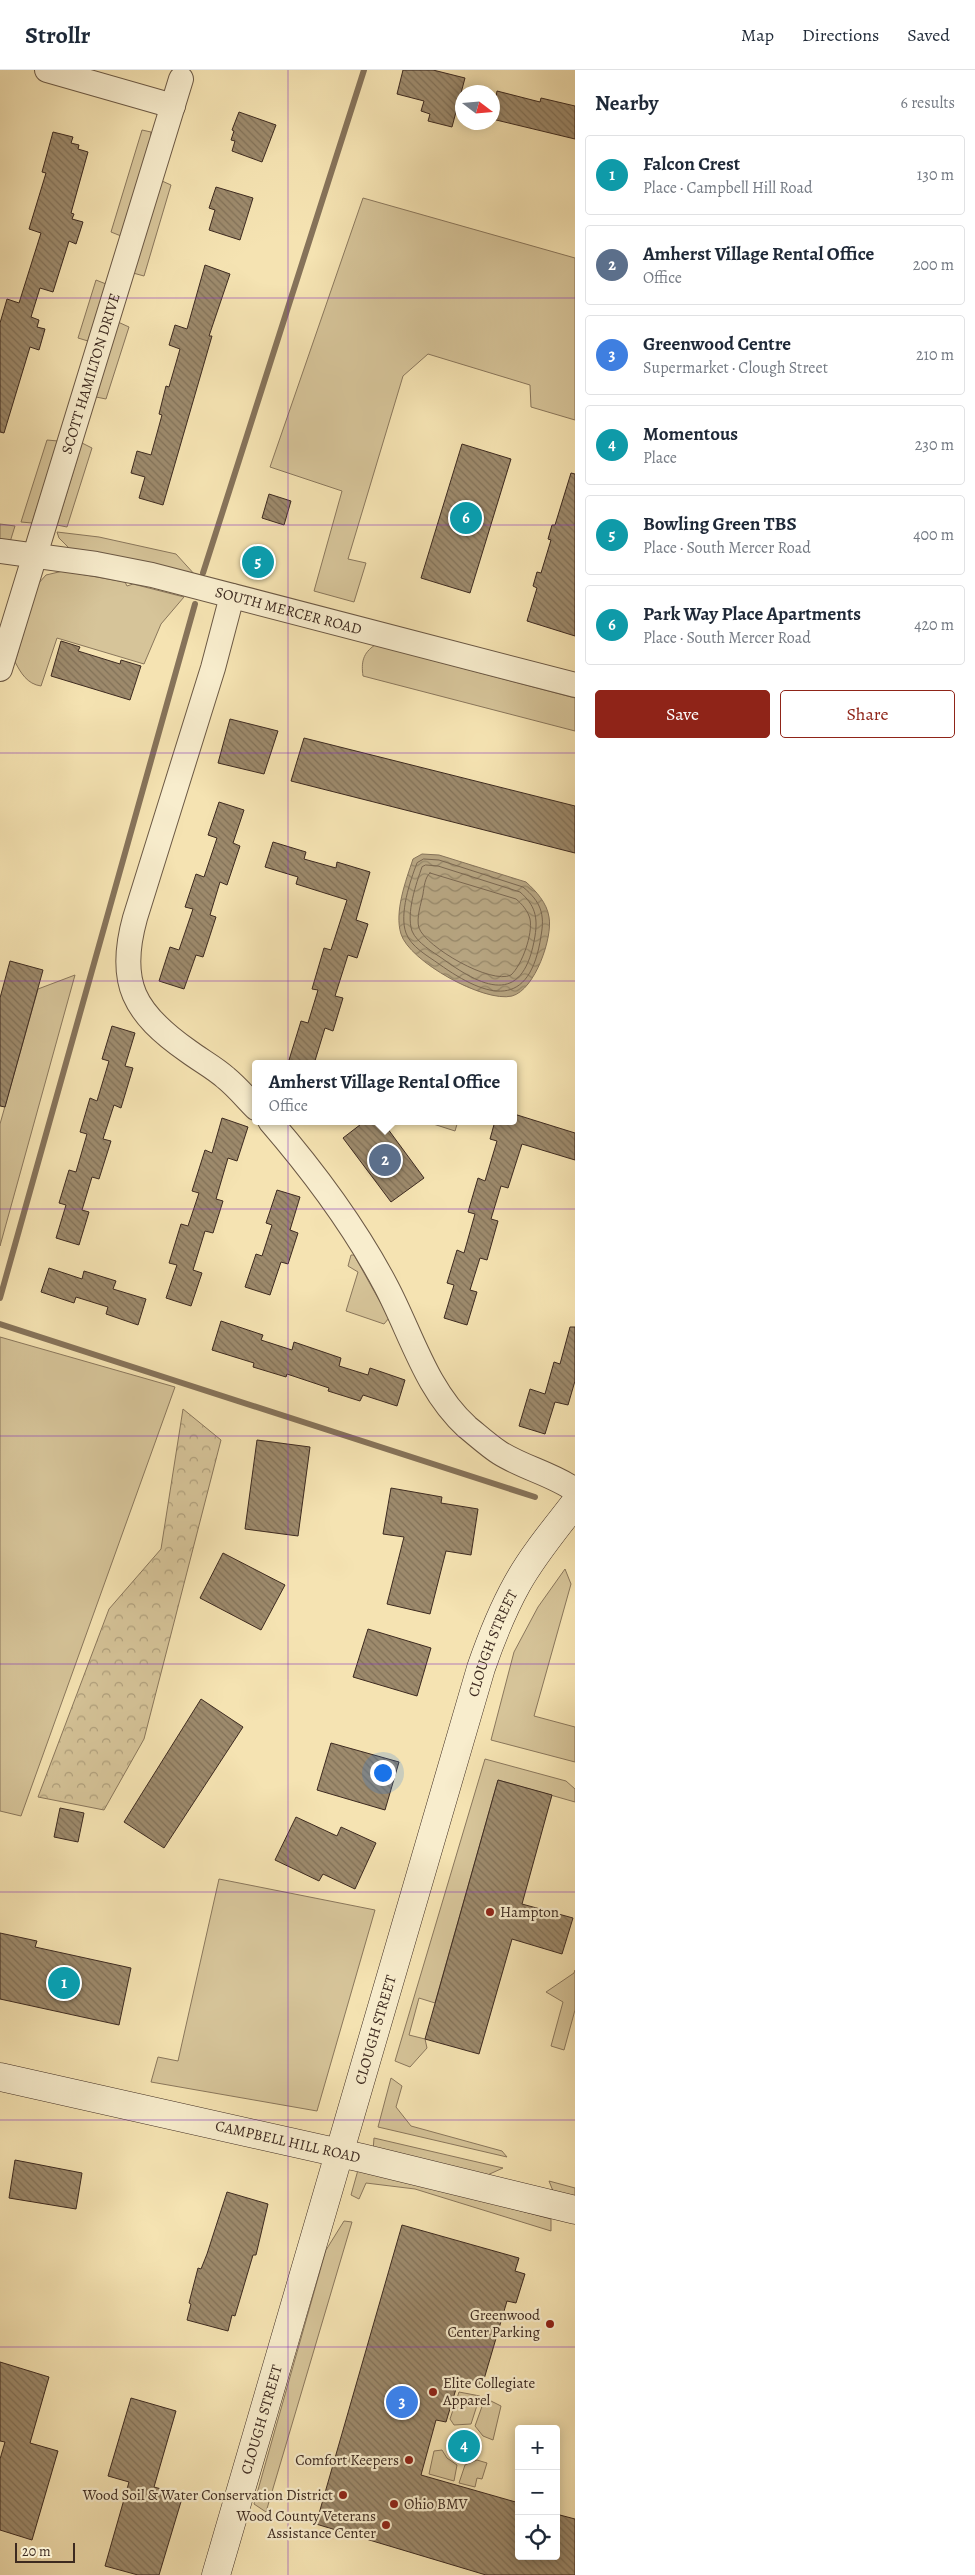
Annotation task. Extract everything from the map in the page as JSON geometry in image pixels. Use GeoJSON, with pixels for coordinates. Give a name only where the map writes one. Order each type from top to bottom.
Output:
{"type":"FeatureCollection","features":[{"type":"Feature","properties":{"kind":"street"},"geometry":{"type":"LineString","coordinates":[[47,70],[173,106]]}},
{"type":"Feature","properties":{"kind":"street","name":"SCOTT HAMILTON DRIVE"},"geometry":{"type":"LineString","coordinates":[[0,669],[181,79]]}},
{"type":"Feature","properties":{"kind":"street","name":"SOUTH MERCER ROAD"},"geometry":{"type":"LineString","coordinates":[[0,551],[96,564],[232,596],[575,685]]}},
{"type":"Feature","properties":{"kind":"street"},"geometry":{"type":"LineString","coordinates":[[232,596],[213,668],[135,918],[127,957],[129,978],[134,996],[154,1024],[185,1050],[225,1077],[252,1104]]}},
{"type":"Feature","properties":{"kind":"street"},"geometry":{"type":"LineString","coordinates":[[273,1125],[302,1158],[369,1254],[391,1295],[424,1367],[442,1397],[466,1426],[500,1453],[563,1482],[575,1490]]}},
{"type":"Feature","properties":{"kind":"street","name":"CLOUGH STREET"},"geometry":{"type":"LineString","coordinates":[[216,2575],[338,2152],[481,1668],[497,1626],[517,1584],[533,1558],[575,1503]]}},
{"type":"Feature","properties":{"kind":"street","name":"CAMPBELL HILL ROAD"},"geometry":{"type":"LineString","coordinates":[[0,2077],[338,2152],[575,2210]]}},
{"type":"Feature","properties":{"kind":"green space"},"geometry":{"type":"Polygon","coordinates":[[[142,130],[151,132],[150,142],[121,236],[111,232],[142,130]]]}},
{"type":"Feature","properties":{"kind":"green space"},"geometry":{"type":"Polygon","coordinates":[[[162,181],[171,185],[144,276],[133,273],[162,181]]]}},
{"type":"Feature","properties":{"kind":"green space"},"geometry":{"type":"Polygon","coordinates":[[[363,198],[575,258],[575,420],[531,407],[530,385],[428,354],[403,376],[348,559],[366,563],[354,602],[314,591],[342,491],[270,467],[363,198]]]}},
{"type":"Feature","properties":{"kind":"green space"},"geometry":{"type":"Polygon","coordinates":[[[96,280],[106,284],[88,341],[78,338],[96,280]]]}},
{"type":"Feature","properties":{"kind":"green space"},"geometry":{"type":"Polygon","coordinates":[[[118,322],[129,327],[106,399],[96,397],[118,322]]]}},
{"type":"Feature","properties":{"kind":"green space"},"geometry":{"type":"Polygon","coordinates":[[[47,440],[58,441],[32,523],[21,522],[47,440]]]}},
{"type":"Feature","properties":{"kind":"green space"},"geometry":{"type":"Polygon","coordinates":[[[82,443],[92,448],[67,527],[57,525],[82,443]]]}},
{"type":"Feature","properties":{"kind":"green space"},"geometry":{"type":"Polygon","coordinates":[[[0,524],[15,526],[10,542],[0,540],[0,524]]]}},
{"type":"Feature","properties":{"kind":"green space"},"geometry":{"type":"Polygon","coordinates":[[[57,532],[99,537],[176,554],[196,576],[70,549],[59,538],[57,532]]]}},
{"type":"Feature","properties":{"kind":"green space"},"geometry":{"type":"Polygon","coordinates":[[[63,571],[125,582],[127,586],[133,584],[184,597],[161,624],[144,664],[57,638],[41,686],[36,685],[22,674],[15,662],[38,584],[46,575],[63,571]]]}},
{"type":"Feature","properties":{"kind":"green space"},"geometry":{"type":"Polygon","coordinates":[[[375,645],[575,698],[575,731],[363,676],[362,666],[364,658],[375,645]]]}},
{"type":"Feature","properties":{"kind":"green space"},"geometry":{"type":"Polygon","coordinates":[[[75,975],[0,1246],[0,1124],[38,989],[75,975]]]}},
{"type":"Feature","properties":{"kind":"green space"},"geometry":{"type":"Polygon","coordinates":[[[436,1125],[457,1125],[455,1131],[436,1125]]]}},
{"type":"Feature","properties":{"kind":"green space"},"geometry":{"type":"Polygon","coordinates":[[[351,1255],[354,1255],[389,1318],[384,1324],[346,1311],[358,1272],[348,1266],[351,1255]]]}},
{"type":"Feature","properties":{"kind":"green space"},"geometry":{"type":"Polygon","coordinates":[[[0,1337],[175,1387],[21,1816],[0,1811],[0,1337]]]}},
{"type":"Feature","properties":{"kind":"green space"},"geometry":{"type":"Polygon","coordinates":[[[183,1409],[221,1440],[144,1739],[104,1810],[38,1797],[109,1609],[161,1549],[183,1409]]]}},
{"type":"Feature","properties":{"kind":"green space"},"geometry":{"type":"Polygon","coordinates":[[[565,1569],[571,1584],[534,1716],[575,1727],[575,1762],[491,1740],[514,1652],[538,1607],[565,1569]]]}},
{"type":"Feature","properties":{"kind":"green space"},"geometry":{"type":"Polygon","coordinates":[[[485,1759],[566,1781],[575,1789],[575,1802],[498,1780],[435,2003],[419,1998],[409,2035],[425,2039],[427,2048],[410,2067],[395,2061],[485,1759]]]}},
{"type":"Feature","properties":{"kind":"green space"},"geometry":{"type":"Polygon","coordinates":[[[219,1879],[375,1910],[317,2111],[151,2082],[158,2057],[178,2061],[219,1879]]]}},
{"type":"Feature","properties":{"kind":"green space"},"geometry":{"type":"Polygon","coordinates":[[[575,1970],[575,2010],[564,2050],[551,2046],[563,2002],[546,1992],[574,1973],[575,1970]]]}},
{"type":"Feature","properties":{"kind":"green space"},"geometry":{"type":"Polygon","coordinates":[[[391,2078],[402,2086],[396,2107],[411,2126],[502,2151],[507,2157],[378,2127],[391,2078]]]}},
{"type":"Feature","properties":{"kind":"green space"},"geometry":{"type":"Polygon","coordinates":[[[374,2138],[503,2168],[483,2177],[373,2151],[374,2138]]]}},
{"type":"Feature","properties":{"kind":"green space"},"geometry":{"type":"Polygon","coordinates":[[[358,2170],[397,2177],[551,2219],[551,2231],[415,2189],[366,2183],[359,2199],[351,2195],[358,2170]]]}},
{"type":"Feature","properties":{"kind":"green space"},"geometry":{"type":"Polygon","coordinates":[[[549,2181],[575,2188],[575,2197],[553,2191],[549,2181]]]}},
{"type":"Feature","properties":{"kind":"green space"},"geometry":{"type":"Polygon","coordinates":[[[344,2221],[352,2222],[266,2512],[254,2504],[326,2250],[344,2221]]]}},
{"type":"Feature","properties":{"kind":"green space"},"geometry":{"type":"Polygon","coordinates":[[[459,2392],[480,2396],[471,2424],[454,2425],[450,2419],[459,2392]]]}},
{"type":"Feature","properties":{"kind":"green space"},"geometry":{"type":"Polygon","coordinates":[[[485,2398],[501,2406],[493,2440],[483,2436],[475,2426],[485,2398]]]}},
{"type":"Feature","properties":{"kind":"green space"},"geometry":{"type":"Polygon","coordinates":[[[442,2450],[447,2458],[457,2465],[454,2481],[429,2474],[434,2451],[442,2450]]]}},
{"type":"Feature","properties":{"kind":"green space"},"geometry":{"type":"Polygon","coordinates":[[[477,2460],[487,2463],[482,2479],[477,2478],[475,2487],[459,2483],[465,2465],[477,2460]]]}},
{"type":"Feature","properties":{"kind":"water"},"geometry":{"type":"Polygon","coordinates":[[[422,854],[439,855],[526,882],[534,889],[546,907],[550,926],[541,962],[528,984],[520,992],[512,996],[500,996],[467,987],[432,967],[407,945],[399,925],[400,906],[413,859],[422,854]]]}},
{"type":"Feature","properties":{"kind":"building"},"geometry":{"type":"Polygon","coordinates":[[[403,70],[433,70],[465,78],[463,85],[455,85],[455,116],[452,127],[428,121],[430,114],[421,111],[424,101],[397,94],[403,70]]]}},
{"type":"Feature","properties":{"kind":"building"},"geometry":{"type":"Polygon","coordinates":[[[500,92],[540,102],[541,98],[575,106],[575,139],[500,121],[500,92]]]}},
{"type":"Feature","properties":{"kind":"building"},"geometry":{"type":"Polygon","coordinates":[[[239,112],[276,125],[262,162],[232,151],[235,141],[231,140],[234,131],[232,130],[239,112]]]}},
{"type":"Feature","properties":{"kind":"building"},"geometry":{"type":"Polygon","coordinates":[[[53,132],[73,137],[71,143],[79,145],[78,149],[88,152],[71,213],[74,214],[72,219],[83,222],[76,244],[69,241],[53,292],[40,288],[31,317],[39,320],[37,327],[45,329],[39,350],[30,347],[4,433],[0,432],[0,323],[7,299],[19,303],[41,233],[29,229],[46,173],[42,172],[53,132]]]}},
{"type":"Feature","properties":{"kind":"building"},"geometry":{"type":"Polygon","coordinates":[[[216,187],[253,198],[240,240],[209,230],[215,210],[209,208],[216,187]]]}},
{"type":"Feature","properties":{"kind":"building"},"geometry":{"type":"Polygon","coordinates":[[[205,265],[230,274],[209,336],[212,336],[163,505],[139,498],[145,477],[131,473],[137,451],[151,455],[162,415],[159,414],[166,386],[169,387],[180,349],[169,345],[175,325],[187,329],[205,265]]]}},
{"type":"Feature","properties":{"kind":"building"},"geometry":{"type":"Polygon","coordinates":[[[462,444],[511,459],[470,593],[421,578],[462,444]]]}},
{"type":"Feature","properties":{"kind":"building"},"geometry":{"type":"Polygon","coordinates":[[[571,473],[575,474],[575,636],[527,621],[537,588],[533,586],[537,572],[541,573],[551,540],[548,539],[552,525],[555,525],[571,473]]]}},
{"type":"Feature","properties":{"kind":"building"},"geometry":{"type":"Polygon","coordinates":[[[269,494],[291,501],[284,525],[262,518],[269,494]]]}},
{"type":"Feature","properties":{"kind":"building"},"geometry":{"type":"Polygon","coordinates":[[[61,641],[80,647],[78,651],[120,664],[121,660],[141,666],[130,700],[51,676],[61,641]]]}},
{"type":"Feature","properties":{"kind":"building"},"geometry":{"type":"Polygon","coordinates":[[[230,719],[278,731],[264,774],[218,763],[230,719]]]}},
{"type":"Feature","properties":{"kind":"building"},"geometry":{"type":"Polygon","coordinates":[[[304,738],[575,806],[575,853],[291,781],[304,738]]]}},
{"type":"Feature","properties":{"kind":"building"},"geometry":{"type":"Polygon","coordinates":[[[219,802],[244,810],[233,843],[240,846],[227,885],[220,882],[210,915],[216,917],[203,957],[196,955],[184,989],[159,981],[170,947],[179,950],[193,909],[185,907],[196,874],[204,877],[217,838],[208,835],[219,802]]]}},
{"type":"Feature","properties":{"kind":"building"},"geometry":{"type":"Polygon","coordinates":[[[273,842],[306,852],[304,859],[336,868],[337,862],[370,872],[356,920],[368,924],[357,958],[348,955],[335,996],[343,998],[333,1031],[325,1028],[315,1060],[289,1060],[301,1021],[308,1023],[318,990],[312,989],[324,948],[331,950],[347,900],[296,884],[298,877],[265,867],[273,842]]]}},
{"type":"Feature","properties":{"kind":"building"},"geometry":{"type":"Polygon","coordinates":[[[10,961],[43,970],[5,1107],[0,1106],[0,998],[10,961]]]}},
{"type":"Feature","properties":{"kind":"building"},"geometry":{"type":"Polygon","coordinates":[[[112,1026],[135,1033],[125,1066],[133,1068],[121,1108],[114,1105],[103,1139],[111,1141],[99,1179],[92,1177],[82,1210],[89,1212],[79,1245],[56,1238],[66,1205],[59,1203],[69,1170],[76,1172],[87,1134],[80,1132],[90,1098],[97,1101],[109,1061],[102,1059],[112,1026]]]}},
{"type":"Feature","properties":{"kind":"building"},"geometry":{"type":"Polygon","coordinates":[[[517,1115],[575,1133],[575,1160],[522,1144],[508,1188],[501,1186],[491,1219],[498,1221],[487,1260],[480,1258],[470,1290],[477,1292],[467,1325],[444,1318],[454,1285],[447,1283],[457,1250],[464,1253],[475,1214],[468,1212],[478,1178],[485,1181],[497,1141],[490,1139],[494,1125],[517,1125],[517,1115]]]}},
{"type":"Feature","properties":{"kind":"building"},"geometry":{"type":"Polygon","coordinates":[[[222,1118],[248,1127],[237,1161],[228,1158],[216,1199],[223,1201],[213,1233],[205,1231],[193,1270],[202,1273],[191,1306],[166,1298],[177,1265],[169,1263],[181,1224],[188,1226],[199,1193],[192,1191],[205,1150],[212,1153],[222,1118]]]}},
{"type":"Feature","properties":{"kind":"building"},"geometry":{"type":"Polygon","coordinates":[[[360,1125],[385,1125],[424,1178],[391,1202],[343,1138],[360,1125]]]}},
{"type":"Feature","properties":{"kind":"building"},"geometry":{"type":"Polygon","coordinates":[[[277,1190],[300,1197],[290,1230],[298,1233],[288,1264],[281,1262],[270,1295],[245,1287],[256,1254],[262,1256],[272,1225],[266,1223],[277,1190]]]}},
{"type":"Feature","properties":{"kind":"building"},"geometry":{"type":"Polygon","coordinates":[[[49,1268],[82,1279],[84,1271],[116,1281],[113,1289],[146,1299],[138,1325],[106,1314],[108,1307],[76,1297],[74,1303],[41,1292],[49,1268]]]}},
{"type":"Feature","properties":{"kind":"building"},"geometry":{"type":"Polygon","coordinates":[[[221,1321],[263,1335],[261,1340],[292,1350],[294,1342],[341,1358],[339,1366],[368,1375],[370,1368],[405,1380],[397,1406],[363,1395],[360,1401],[328,1391],[329,1388],[287,1374],[286,1377],[253,1367],[254,1363],[212,1350],[221,1321]]]}},
{"type":"Feature","properties":{"kind":"building"},"geometry":{"type":"Polygon","coordinates":[[[570,1327],[575,1327],[575,1381],[568,1405],[555,1402],[545,1434],[519,1426],[530,1389],[545,1394],[554,1362],[560,1364],[570,1327]]]}},
{"type":"Feature","properties":{"kind":"building"},"geometry":{"type":"Polygon","coordinates":[[[257,1440],[310,1447],[298,1536],[245,1529],[257,1440]]]}},
{"type":"Feature","properties":{"kind":"building"},"geometry":{"type":"Polygon","coordinates":[[[391,1488],[442,1497],[441,1503],[478,1509],[471,1555],[446,1551],[430,1614],[387,1604],[404,1537],[383,1534],[391,1488]]]}},
{"type":"Feature","properties":{"kind":"building"},"geometry":{"type":"Polygon","coordinates":[[[223,1553],[285,1585],[261,1630],[200,1598],[223,1553]]]}},
{"type":"Feature","properties":{"kind":"building"},"geometry":{"type":"Polygon","coordinates":[[[368,1629],[431,1648],[417,1696],[353,1677],[368,1629]]]}},
{"type":"Feature","properties":{"kind":"building"},"geometry":{"type":"Polygon","coordinates":[[[201,1699],[243,1727],[164,1848],[124,1822],[201,1699]]]}},
{"type":"Feature","properties":{"kind":"building"},"geometry":{"type":"Polygon","coordinates":[[[331,1743],[399,1762],[385,1810],[317,1790],[331,1743]]]}},
{"type":"Feature","properties":{"kind":"building","name":"Hampton"},"geometry":{"type":"Polygon","coordinates":[[[498,1780],[552,1795],[522,1904],[573,1918],[562,1954],[512,1939],[479,2054],[425,2039],[498,1780]]]}},
{"type":"Feature","properties":{"kind":"building"},"geometry":{"type":"Polygon","coordinates":[[[60,1808],[84,1813],[78,1842],[54,1837],[60,1808]]]}},
{"type":"Feature","properties":{"kind":"building"},"geometry":{"type":"Polygon","coordinates":[[[296,1817],[337,1836],[341,1827],[376,1843],[355,1889],[323,1874],[319,1881],[275,1860],[296,1817]]]}},
{"type":"Feature","properties":{"kind":"building"},"geometry":{"type":"Polygon","coordinates":[[[0,1933],[37,1941],[35,1947],[131,1968],[119,2025],[0,1999],[0,1933]]]}},
{"type":"Feature","properties":{"kind":"building"},"geometry":{"type":"Polygon","coordinates":[[[15,2160],[82,2173],[76,2209],[9,2198],[15,2160]]]}},
{"type":"Feature","properties":{"kind":"building"},"geometry":{"type":"Polygon","coordinates":[[[227,2192],[268,2204],[256,2255],[253,2255],[235,2316],[232,2315],[228,2331],[187,2320],[191,2304],[189,2303],[198,2268],[201,2269],[207,2254],[227,2192]]]}},
{"type":"Feature","properties":{"kind":"building"},"geometry":{"type":"Polygon","coordinates":[[[402,2225],[519,2258],[515,2271],[525,2274],[516,2303],[507,2301],[482,2386],[459,2379],[446,2422],[436,2420],[421,2475],[515,2502],[515,2560],[560,2560],[560,2515],[575,2519],[575,2575],[486,2575],[316,2524],[402,2225]]]}},
{"type":"Feature","properties":{"kind":"building"},"geometry":{"type":"Polygon","coordinates":[[[0,2362],[49,2377],[30,2443],[58,2451],[32,2540],[0,2530],[0,2459],[5,2442],[0,2441],[0,2362]]]}},
{"type":"Feature","properties":{"kind":"building"},"geometry":{"type":"Polygon","coordinates":[[[131,2398],[176,2411],[154,2487],[183,2495],[159,2575],[138,2575],[105,2566],[129,2482],[108,2476],[131,2398]]]}},
{"type":"Feature","properties":{"kind":"waterway"},"geometry":{"type":"LineString","coordinates":[[203,573],[364,70]]}},
{"type":"Feature","properties":{"kind":"waterway"},"geometry":{"type":"LineString","coordinates":[[0,1298],[195,604]]}},
{"type":"Feature","properties":{"kind":"waterway"},"geometry":{"type":"LineString","coordinates":[[0,1324],[535,1497]]}},
{"type":"Feature","properties":{"kind":"place","name":"Park Way Place Apartments"},"geometry":{"type":"Point","coordinates":[466,518]}},
{"type":"Feature","properties":{"kind":"place","name":"Bowling Green TBS"},"geometry":{"type":"Point","coordinates":[258,562]}},
{"type":"Feature","properties":{"kind":"place","name":"Amherst Village Rental Office"},"geometry":{"type":"Point","coordinates":[385,1160]}},
{"type":"Feature","properties":{"kind":"place","name":"Hampton"},"geometry":{"type":"Point","coordinates":[490,1912]}},
{"type":"Feature","properties":{"kind":"place","name":"Falcon Crest"},"geometry":{"type":"Point","coordinates":[64,1983]}},
{"type":"Feature","properties":{"kind":"place","name":"Greenwood Center Parking"},"geometry":{"type":"Point","coordinates":[550,2324]}},
{"type":"Feature","properties":{"kind":"place","name":"Elite Collegiate Apparel"},"geometry":{"type":"Point","coordinates":[433,2392]}},
{"type":"Feature","properties":{"kind":"place","name":"Greenwood Centre"},"geometry":{"type":"Point","coordinates":[402,2402]}},
{"type":"Feature","properties":{"kind":"place","name":"Momentous"},"geometry":{"type":"Point","coordinates":[464,2446]}},
{"type":"Feature","properties":{"kind":"place","name":"Comfort Keepers"},"geometry":{"type":"Point","coordinates":[409,2460]}},
{"type":"Feature","properties":{"kind":"place","name":"Wood Soil & Water Conservation District"},"geometry":{"type":"Point","coordinates":[343,2495]}},
{"type":"Feature","properties":{"kind":"place","name":"Ohio BMV"},"geometry":{"type":"Point","coordinates":[394,2504]}},
{"type":"Feature","properties":{"kind":"place","name":"Wood County Veterans Assistance Center"},"geometry":{"type":"Point","coordinates":[386,2525]}}]}
